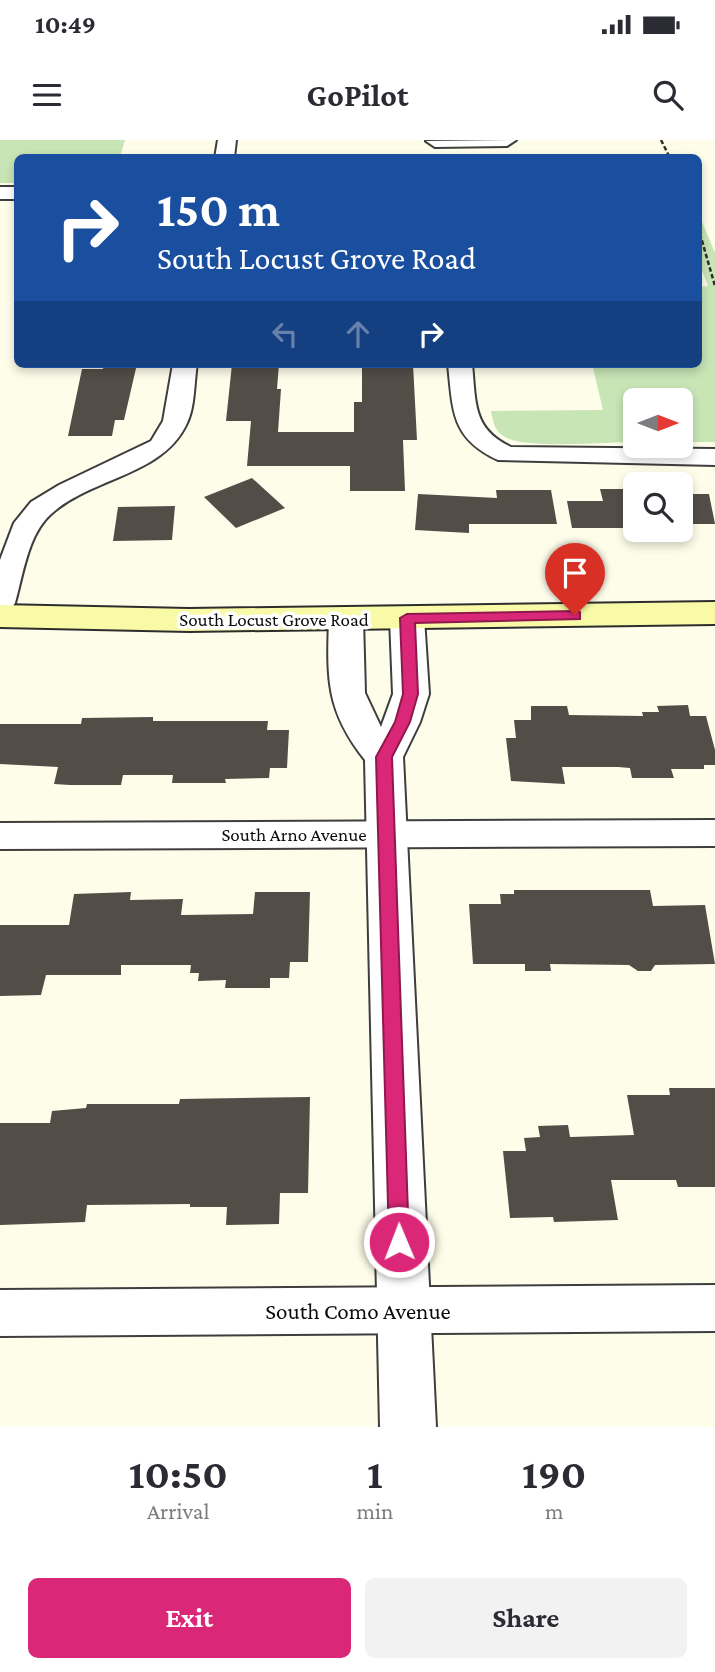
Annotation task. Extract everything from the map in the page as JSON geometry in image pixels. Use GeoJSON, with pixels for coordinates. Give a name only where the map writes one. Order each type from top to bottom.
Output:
{"type":"FeatureCollection","features":[{"type":"Feature","properties":{"kind":"main road","name":"South Locust Grove Road"},"geometry":{"type":"LineString","coordinates":[[0,615],[190,620],[715,613]]}},
{"type":"Feature","properties":{"kind":"street"},"geometry":{"type":"LineString","coordinates":[[435,140],[507,140]]}},
{"type":"Feature","properties":{"kind":"street"},"geometry":{"type":"LineString","coordinates":[[0,603],[24,529],[41,508],[68,491],[160,446],[176,421],[185,368]]}},
{"type":"Feature","properties":{"kind":"street"},"geometry":{"type":"LineString","coordinates":[[460,368],[467,423],[474,436],[489,448],[526,457],[715,457]]}},
{"type":"Feature","properties":{"kind":"street"},"geometry":{"type":"LineString","coordinates":[[407,618],[411,694],[402,722],[384,757],[389,833],[401,1310],[408,1427]]}},
{"type":"Feature","properties":{"kind":"street"},"geometry":{"type":"LineString","coordinates":[[346,619],[345,698],[360,730],[384,757]]}},
{"type":"Feature","properties":{"kind":"street","name":"South Arno Avenue"},"geometry":{"type":"LineString","coordinates":[[0,836],[715,833]]}},
{"type":"Feature","properties":{"kind":"street","name":"South Como Avenue"},"geometry":{"type":"LineString","coordinates":[[0,1313],[715,1308]]}},
{"type":"Feature","properties":{"kind":"path"},"geometry":{"type":"LineString","coordinates":[[702,241],[715,286]]}},
{"type":"Feature","properties":{"kind":"green space"},"geometry":{"type":"Polygon","coordinates":[[[0,140],[125,140],[121,154],[14,154],[14,183],[0,183],[0,140]]]}},
{"type":"Feature","properties":{"kind":"green space"},"geometry":{"type":"Polygon","coordinates":[[[702,222],[715,253],[715,442],[693,442],[693,388],[623,388],[623,442],[532,443],[507,438],[497,430],[491,411],[603,410],[593,368],[702,368],[702,287],[708,286],[702,270],[702,222]]]}},
{"type":"Feature","properties":{"kind":"building"},"geometry":{"type":"Polygon","coordinates":[[[136,368],[124,420],[115,420],[112,436],[68,436],[82,369],[136,368]]]}},
{"type":"Feature","properties":{"kind":"building"},"geometry":{"type":"Polygon","coordinates":[[[232,368],[279,368],[277,389],[281,389],[278,432],[354,432],[354,402],[362,402],[362,368],[413,368],[417,440],[403,440],[405,491],[350,491],[350,466],[247,466],[251,421],[226,421],[232,368]]]}},
{"type":"Feature","properties":{"kind":"building"},"geometry":{"type":"Polygon","coordinates":[[[252,478],[285,508],[236,528],[204,497],[252,478]]]}},
{"type":"Feature","properties":{"kind":"building"},"geometry":{"type":"Polygon","coordinates":[[[600,489],[623,489],[623,528],[572,528],[567,501],[603,501],[600,489]]]}},
{"type":"Feature","properties":{"kind":"building"},"geometry":{"type":"Polygon","coordinates":[[[496,490],[551,490],[557,524],[469,524],[469,533],[415,530],[418,494],[497,498],[496,490]]]}},
{"type":"Feature","properties":{"kind":"building"},"geometry":{"type":"Polygon","coordinates":[[[693,494],[709,494],[715,524],[693,524],[693,494]]]}},
{"type":"Feature","properties":{"kind":"building"},"geometry":{"type":"Polygon","coordinates":[[[175,506],[172,540],[113,541],[118,507],[175,506]]]}},
{"type":"Feature","properties":{"kind":"building"},"geometry":{"type":"Polygon","coordinates":[[[688,705],[690,716],[706,716],[715,750],[715,765],[704,765],[704,769],[671,769],[674,778],[632,778],[630,768],[562,767],[565,784],[511,781],[506,738],[516,738],[514,720],[531,720],[531,706],[567,706],[569,715],[643,716],[642,712],[659,712],[657,706],[688,705]]]}},
{"type":"Feature","properties":{"kind":"building"},"geometry":{"type":"Polygon","coordinates":[[[153,717],[153,721],[268,721],[267,730],[289,730],[287,768],[270,768],[269,778],[225,779],[226,783],[172,783],[173,775],[123,775],[121,785],[70,785],[54,784],[58,767],[0,764],[0,724],[81,724],[82,718],[153,717]]]}},
{"type":"Feature","properties":{"kind":"building"},"geometry":{"type":"Polygon","coordinates":[[[514,890],[650,890],[653,906],[705,905],[715,964],[655,965],[651,971],[638,971],[629,965],[550,964],[551,971],[525,971],[525,964],[473,964],[469,904],[501,904],[500,894],[514,894],[514,890]]]}},
{"type":"Feature","properties":{"kind":"building"},"geometry":{"type":"Polygon","coordinates":[[[131,892],[130,900],[183,899],[181,915],[253,914],[255,892],[310,892],[308,962],[290,962],[289,978],[270,978],[270,988],[225,988],[226,980],[198,981],[199,973],[190,973],[191,965],[121,965],[121,975],[46,975],[41,995],[0,996],[0,925],[69,925],[74,894],[131,892]]]}},
{"type":"Feature","properties":{"kind":"building"},"geometry":{"type":"Polygon","coordinates":[[[669,1088],[715,1088],[715,1187],[678,1187],[676,1180],[611,1180],[618,1220],[554,1222],[553,1217],[510,1218],[503,1151],[526,1151],[524,1138],[540,1137],[538,1126],[568,1125],[570,1137],[634,1135],[627,1095],[670,1095],[669,1088]]]}},
{"type":"Feature","properties":{"kind":"building"},"geometry":{"type":"Polygon","coordinates":[[[310,1097],[308,1193],[280,1193],[279,1224],[226,1225],[227,1207],[190,1207],[190,1204],[87,1205],[85,1222],[0,1225],[0,1123],[50,1123],[52,1111],[86,1108],[87,1104],[179,1104],[180,1099],[310,1097]]]}},
{"type":"Feature","properties":{"kind":"route"},"geometry":{"type":"LineString","coordinates":[[399,1242],[389,833],[384,757],[402,722],[411,694],[407,618],[575,615]]}}]}
